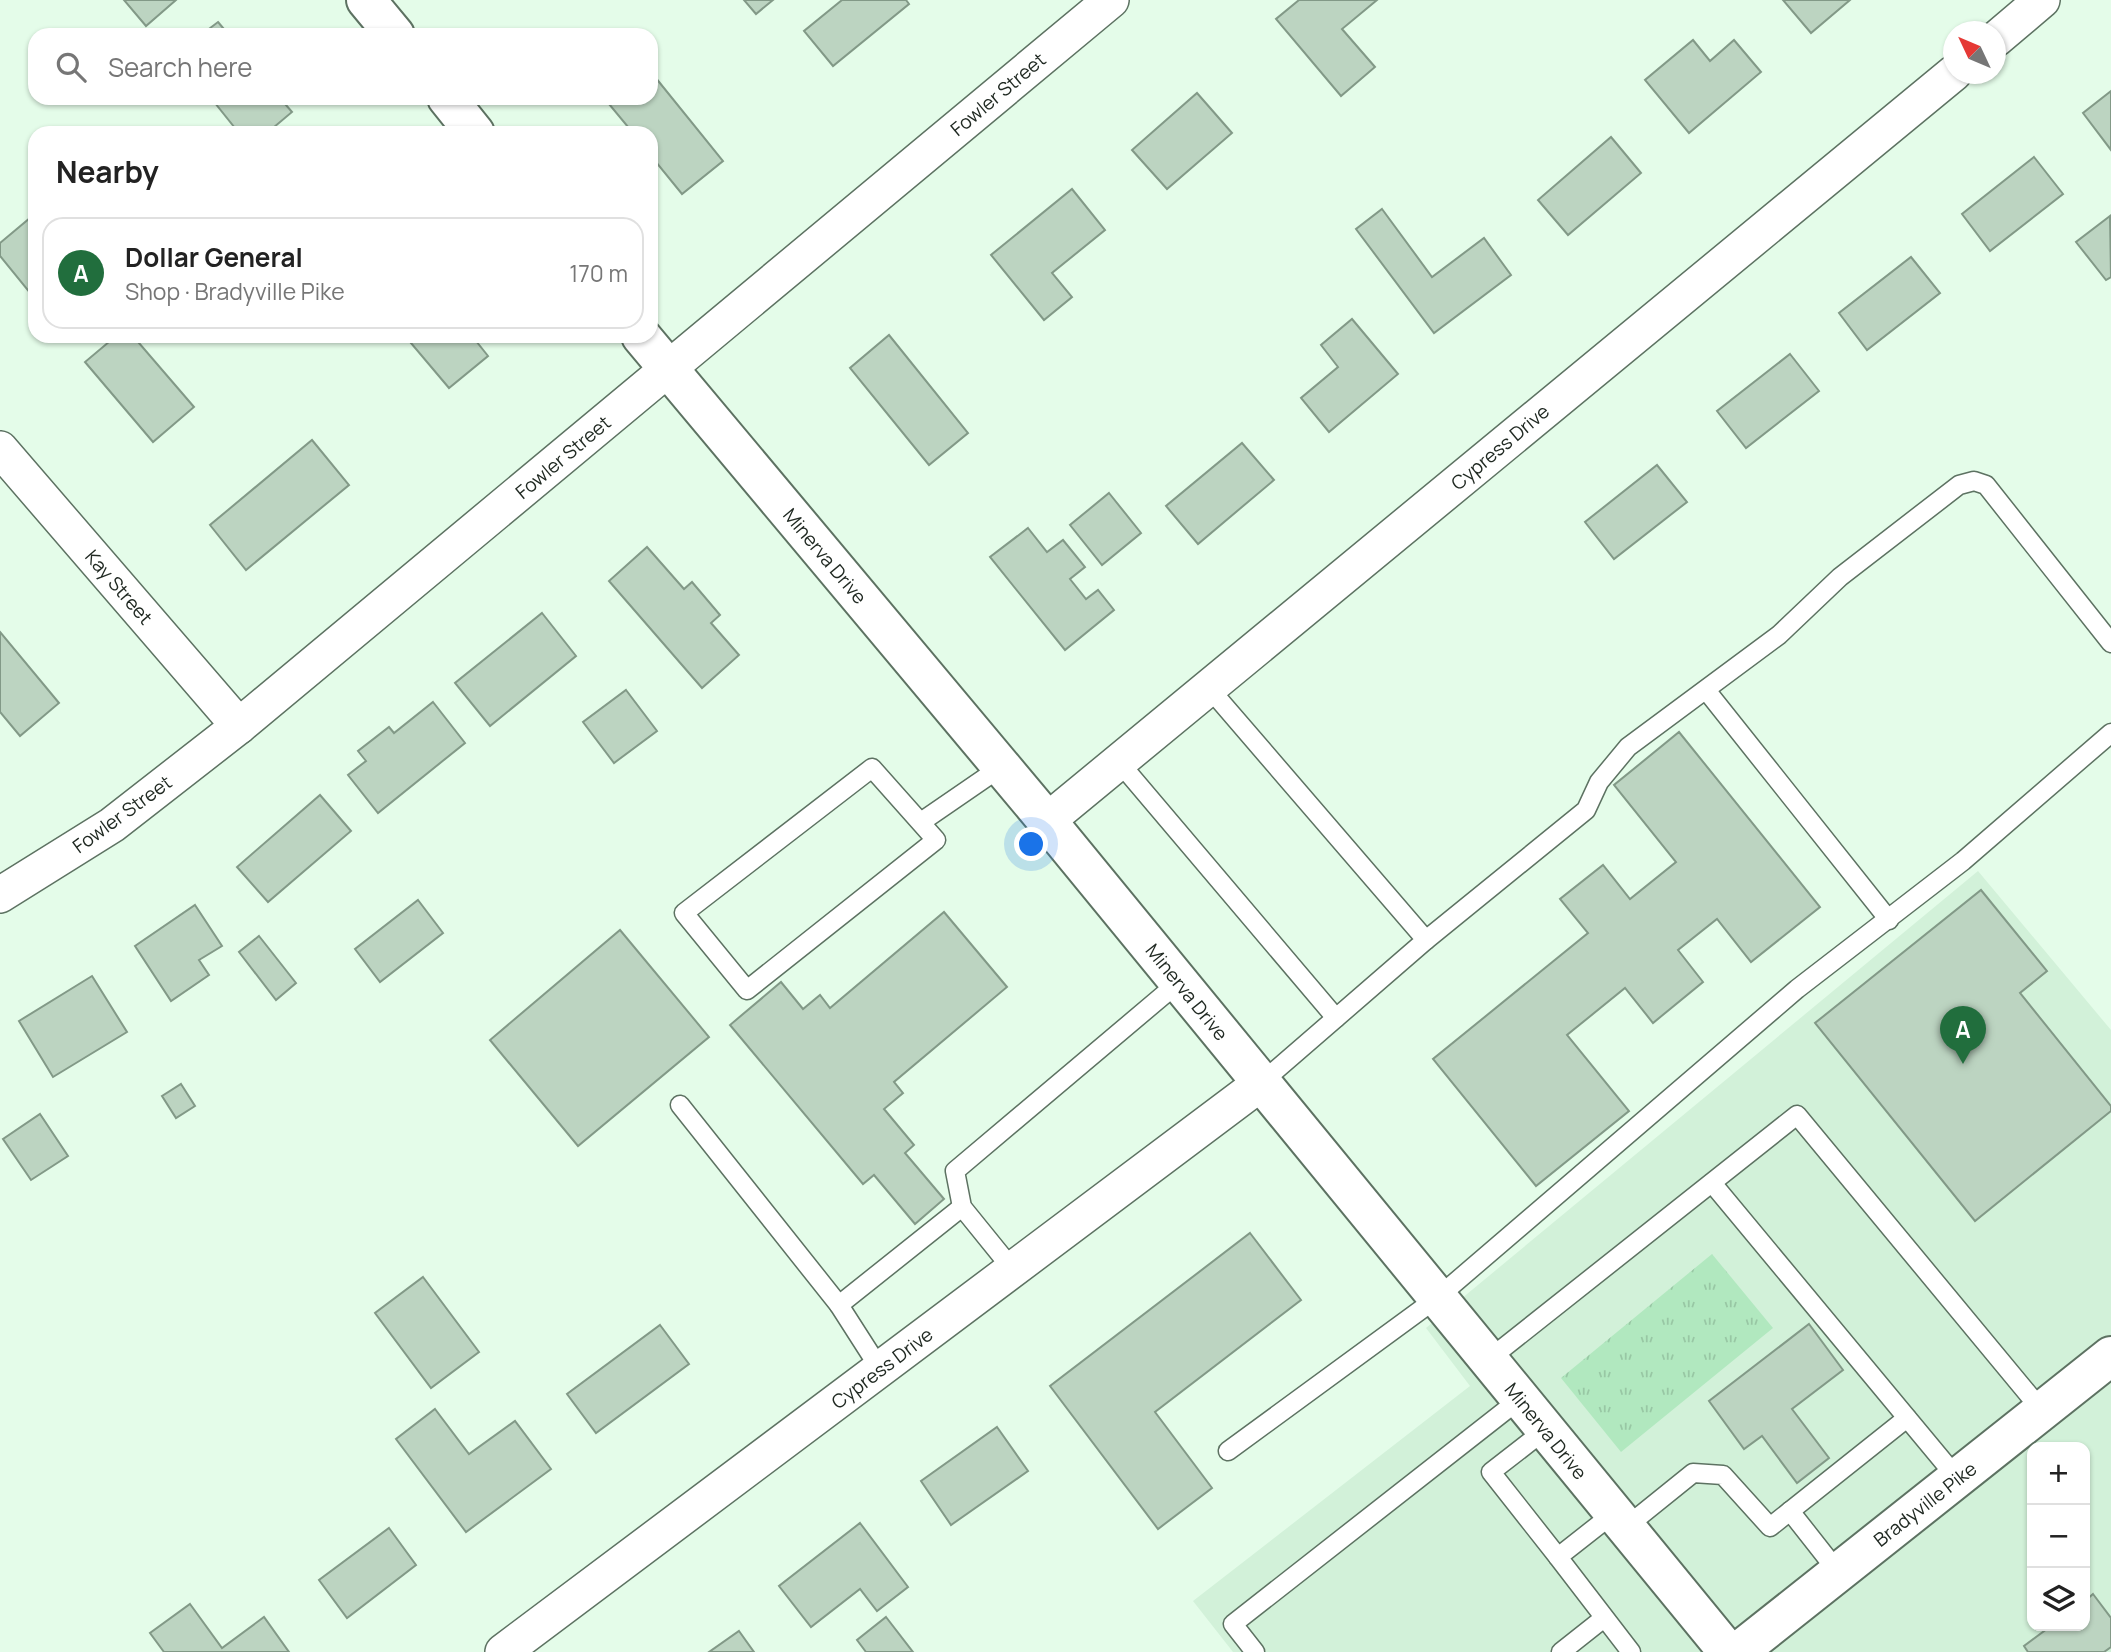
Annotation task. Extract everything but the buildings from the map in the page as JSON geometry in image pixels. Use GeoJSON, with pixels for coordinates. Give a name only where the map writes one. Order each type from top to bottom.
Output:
{"type":"FeatureCollection","features":[{"type":"Feature","properties":{"kind":"street"},"geometry":{"type":"LineString","coordinates":[[366,0],[389,28]]}},
{"type":"Feature","properties":{"kind":"street","name":"Fowler Street"},"geometry":{"type":"LineString","coordinates":[[0,895],[112,825],[239,726],[1111,0]]}},
{"type":"Feature","properties":{"kind":"street"},"geometry":{"type":"LineString","coordinates":[[2006,30],[2042,0]]}},
{"type":"Feature","properties":{"kind":"street","name":"Cypress Drive"},"geometry":{"type":"LineString","coordinates":[[1047,821],[1943,82]]}},
{"type":"Feature","properties":{"kind":"street"},"geometry":{"type":"LineString","coordinates":[[453,105],[469,126]]}},
{"type":"Feature","properties":{"kind":"street","name":"Minerva Drive"},"geometry":{"type":"LineString","coordinates":[[647,343],[1047,821],[1728,1652]]}},
{"type":"Feature","properties":{"kind":"street","name":"Kay Street"},"geometry":{"type":"LineString","coordinates":[[0,449],[239,726]]}},
{"type":"Feature","properties":{"kind":"street","name":"Cypress Drive"},"geometry":{"type":"LineString","coordinates":[[503,1652],[1261,1083]]}},
{"type":"Feature","properties":{"kind":"street","name":"Bradyville Pike"},"geometry":{"type":"LineString","coordinates":[[1738,1652],[2111,1356]]}},
{"type":"Feature","properties":{"kind":"lane"},"geometry":{"type":"LineString","coordinates":[[1261,1083],[1426,940],[1586,810],[1599,782],[1628,747],[1779,635],[1840,578],[1959,485],[1974,481],[1986,485],[2111,643]]}},
{"type":"Feature","properties":{"kind":"lane"},"geometry":{"type":"LineString","coordinates":[[1209,688],[1426,940]]}},
{"type":"Feature","properties":{"kind":"lane"},"geometry":{"type":"LineString","coordinates":[[1706,690],[1889,920]]}},
{"type":"Feature","properties":{"kind":"lane"},"geometry":{"type":"LineString","coordinates":[[1228,1451],[1437,1298],[1797,989],[1889,920],[2111,733]]}},
{"type":"Feature","properties":{"kind":"lane"},"geometry":{"type":"LineString","coordinates":[[1119,762],[1336,1018]]}},
{"type":"Feature","properties":{"kind":"lane"},"geometry":{"type":"LineString","coordinates":[[921,822],[1001,767]]}},
{"type":"Feature","properties":{"kind":"lane"},"geometry":{"type":"LineString","coordinates":[[873,768],[921,822],[936,840],[747,990],[684,913],[873,768]]}},
{"type":"Feature","properties":{"kind":"lane"},"geometry":{"type":"LineString","coordinates":[[1013,1270],[962,1207],[955,1171],[1179,982]]}},
{"type":"Feature","properties":{"kind":"lane"},"geometry":{"type":"LineString","coordinates":[[680,1105],[839,1305],[880,1369]]}},
{"type":"Feature","properties":{"kind":"lane"},"geometry":{"type":"LineString","coordinates":[[1488,1360],[1797,1115],[2043,1412]]}},
{"type":"Feature","properties":{"kind":"lane"},"geometry":{"type":"LineString","coordinates":[[1712,1183],[1957,1478]]}},
{"type":"Feature","properties":{"kind":"lane"},"geometry":{"type":"LineString","coordinates":[[839,1305],[962,1207]]}},
{"type":"Feature","properties":{"kind":"lane"},"geometry":{"type":"LineString","coordinates":[[1255,1652],[1233,1624],[1520,1399]]}},
{"type":"Feature","properties":{"kind":"lane"},"geometry":{"type":"LineString","coordinates":[[1558,1557],[1693,1473],[1723,1475],[1770,1527],[1907,1418]]}},
{"type":"Feature","properties":{"kind":"lane"},"geometry":{"type":"LineString","coordinates":[[1545,1430],[1491,1472],[1631,1652]]}},
{"type":"Feature","properties":{"kind":"lane"},"geometry":{"type":"LineString","coordinates":[[1790,1511],[1838,1572]]}},
{"type":"Feature","properties":{"kind":"lane"},"geometry":{"type":"LineString","coordinates":[[1562,1652],[1604,1618]]}},
{"type":"Feature","properties":{"kind":"shaded area"},"geometry":{"type":"Polygon","coordinates":[[[1978,871],[2111,1030],[2111,1652],[1233,1652],[1193,1601],[1470,1386],[1426,1328],[1978,871]]]}},
{"type":"Feature","properties":{"kind":"green space"},"geometry":{"type":"Polygon","coordinates":[[[1712,1254],[1773,1328],[1621,1452],[1561,1378],[1712,1254]]]}},
{"type":"Feature","properties":{"kind":"place","name":"Dollar General"},"geometry":{"type":"Point","coordinates":[1963,1064]}}]}
